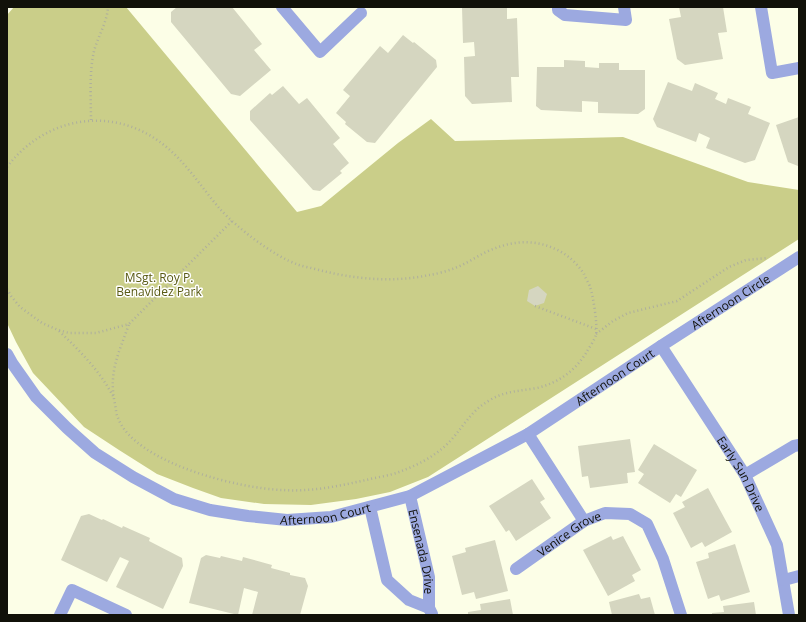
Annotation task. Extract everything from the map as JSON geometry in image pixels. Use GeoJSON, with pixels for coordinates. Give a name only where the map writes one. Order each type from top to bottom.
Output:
{"type":"FeatureCollection","features":[{"type":"Feature","properties":{"kind":"street"},"geometry":{"type":"LineString","coordinates":[[282,7],[320,52],[362,9]]}},
{"type":"Feature","properties":{"kind":"street"},"geometry":{"type":"LineString","coordinates":[[558,7],[558,10],[565,15],[626,20],[624,7]]}},
{"type":"Feature","properties":{"kind":"street"},"geometry":{"type":"LineString","coordinates":[[761,7],[772,73],[799,68]]}},
{"type":"Feature","properties":{"kind":"street","name":"Afternoon Circle"},"geometry":{"type":"LineString","coordinates":[[661,346],[799,257]]}},
{"type":"Feature","properties":{"kind":"street","name":"Afternoon Court"},"geometry":{"type":"LineString","coordinates":[[7,354],[36,397],[67,428],[95,453],[133,477],[174,499],[210,510],[287,520],[331,517],[410,496],[528,434],[661,346]]}},
{"type":"Feature","properties":{"kind":"street","name":"Early Sun Drive"},"geometry":{"type":"LineString","coordinates":[[661,346],[745,475],[777,545],[789,615]]}},
{"type":"Feature","properties":{"kind":"street"},"geometry":{"type":"LineString","coordinates":[[528,434],[584,521]]}},
{"type":"Feature","properties":{"kind":"street"},"geometry":{"type":"LineString","coordinates":[[745,475],[794,446],[799,445]]}},
{"type":"Feature","properties":{"kind":"street","name":"Ensenada Drive"},"geometry":{"type":"LineString","coordinates":[[410,496],[429,577],[431,612]]}},
{"type":"Feature","properties":{"kind":"street","name":"Ensenada Drive"},"geometry":{"type":"LineString","coordinates":[[370,507],[387,580],[409,600],[431,612]]}},
{"type":"Feature","properties":{"kind":"street","name":"Venice Grove"},"geometry":{"type":"LineString","coordinates":[[516,569],[584,521],[606,512],[630,514],[647,524],[663,559],[681,615]]}},
{"type":"Feature","properties":{"kind":"street"},"geometry":{"type":"LineString","coordinates":[[784,580],[799,576]]}},
{"type":"Feature","properties":{"kind":"street"},"geometry":{"type":"LineString","coordinates":[[60,615],[72,590],[126,615]]}},
{"type":"Feature","properties":{"kind":"path"},"geometry":{"type":"LineString","coordinates":[[90,120],[92,60],[108,16],[108,7]]}},
{"type":"Feature","properties":{"kind":"path"},"geometry":{"type":"LineString","coordinates":[[7,167],[17,154],[34,140],[51,129],[73,122],[90,120],[117,122],[138,129],[160,141],[174,154],[232,221],[249,236],[270,250],[296,264],[330,273],[361,278],[399,280],[429,276],[456,268],[488,251],[516,242],[536,242],[558,249],[578,265],[590,286],[594,308],[596,334]]}},
{"type":"Feature","properties":{"kind":"path"},"geometry":{"type":"LineString","coordinates":[[232,221],[130,324],[120,346],[112,376],[118,420],[136,442],[151,453],[181,467],[208,477],[235,483],[282,490],[317,489],[396,473],[419,463],[437,453],[450,441],[474,410],[488,401],[503,393],[537,388],[563,378],[580,364],[596,334],[613,321],[628,313],[677,301],[729,267],[746,260],[770,258]]}},
{"type":"Feature","properties":{"kind":"path"},"geometry":{"type":"LineString","coordinates":[[7,289],[20,307],[42,323],[58,330],[96,333],[130,324]]}},
{"type":"Feature","properties":{"kind":"path"},"geometry":{"type":"LineString","coordinates":[[535,306],[596,329]]}},
{"type":"Feature","properties":{"kind":"path"},"geometry":{"type":"LineString","coordinates":[[58,330],[95,368],[114,397]]}},
{"type":"Feature","properties":{"kind":"green space","name":"MSgt. Roy P. Benavidez Park"},"geometry":{"type":"Polygon","coordinates":[[[14,7],[126,7],[297,212],[321,206],[398,143],[431,119],[455,141],[623,137],[748,182],[799,190],[799,239],[428,477],[390,492],[356,499],[311,505],[264,504],[221,498],[157,474],[84,427],[33,373],[7,323],[7,15],[14,7]]]}},
{"type":"Feature","properties":{"kind":"building"},"geometry":{"type":"Polygon","coordinates":[[[177,7],[232,7],[262,44],[254,50],[271,70],[240,96],[231,94],[171,22],[171,12],[177,7]]]}},
{"type":"Feature","properties":{"kind":"building"},"geometry":{"type":"Polygon","coordinates":[[[462,7],[507,7],[507,19],[517,18],[519,77],[511,77],[512,102],[472,104],[465,96],[464,57],[475,56],[474,42],[463,43],[462,7]]]}},
{"type":"Feature","properties":{"kind":"building"},"geometry":{"type":"Polygon","coordinates":[[[679,7],[723,7],[727,32],[718,33],[723,59],[685,65],[677,59],[669,19],[681,17],[679,7]]]}},
{"type":"Feature","properties":{"kind":"building"},"geometry":{"type":"Polygon","coordinates":[[[403,35],[436,60],[437,67],[375,143],[367,142],[345,124],[346,122],[336,113],[350,96],[343,90],[380,46],[388,53],[403,35]]]}},
{"type":"Feature","properties":{"kind":"building"},"geometry":{"type":"Polygon","coordinates":[[[564,60],[585,61],[585,67],[599,68],[599,63],[619,63],[619,70],[645,70],[645,109],[638,114],[598,113],[598,102],[582,101],[582,112],[541,110],[536,106],[537,67],[564,67],[564,60]]]}},
{"type":"Feature","properties":{"kind":"building"},"geometry":{"type":"Polygon","coordinates":[[[668,82],[692,91],[695,83],[718,93],[715,99],[726,104],[728,98],[751,107],[748,114],[770,123],[755,160],[745,163],[706,148],[710,138],[699,133],[696,142],[657,127],[653,119],[668,82]]]}},
{"type":"Feature","properties":{"kind":"building"},"geometry":{"type":"Polygon","coordinates":[[[283,86],[299,104],[307,98],[340,138],[333,144],[349,163],[340,171],[342,173],[320,191],[313,190],[250,120],[250,111],[270,93],[272,95],[283,86]]]}},
{"type":"Feature","properties":{"kind":"building"},"geometry":{"type":"Polygon","coordinates":[[[799,117],[798,166],[788,162],[776,125],[799,117]]]}},
{"type":"Feature","properties":{"kind":"building"},"geometry":{"type":"Polygon","coordinates":[[[538,286],[547,294],[544,303],[535,306],[527,301],[529,290],[538,286]]]}},
{"type":"Feature","properties":{"kind":"building"},"geometry":{"type":"Polygon","coordinates":[[[630,439],[635,472],[627,473],[628,483],[590,488],[588,476],[582,477],[578,446],[630,439]]]}},
{"type":"Feature","properties":{"kind":"building"},"geometry":{"type":"Polygon","coordinates":[[[654,444],[697,470],[681,497],[676,494],[670,503],[638,483],[644,474],[638,470],[654,444]]]}},
{"type":"Feature","properties":{"kind":"building"},"geometry":{"type":"Polygon","coordinates":[[[532,479],[545,499],[540,502],[551,518],[516,541],[509,530],[506,532],[489,506],[532,479]]]}},
{"type":"Feature","properties":{"kind":"building"},"geometry":{"type":"Polygon","coordinates":[[[708,488],[732,532],[705,547],[702,542],[691,548],[673,513],[685,507],[682,502],[708,488]]]}},
{"type":"Feature","properties":{"kind":"building"},"geometry":{"type":"Polygon","coordinates":[[[89,514],[122,528],[123,526],[150,538],[149,541],[182,558],[183,566],[163,609],[116,587],[129,561],[120,557],[107,582],[61,560],[81,516],[89,514]]]}},
{"type":"Feature","properties":{"kind":"building"},"geometry":{"type":"Polygon","coordinates":[[[611,536],[613,540],[623,536],[641,570],[632,575],[635,581],[608,596],[583,550],[611,536]]]}},
{"type":"Feature","properties":{"kind":"building"},"geometry":{"type":"Polygon","coordinates":[[[495,540],[508,591],[476,599],[474,592],[462,595],[452,556],[466,552],[465,548],[495,540]]]}},
{"type":"Feature","properties":{"kind":"building"},"geometry":{"type":"Polygon","coordinates":[[[735,544],[750,592],[721,601],[719,595],[708,599],[696,562],[709,558],[708,553],[735,544]]]}},
{"type":"Feature","properties":{"kind":"building"},"geometry":{"type":"Polygon","coordinates":[[[206,555],[220,558],[221,556],[242,561],[243,557],[272,565],[271,568],[290,573],[290,575],[305,578],[308,586],[300,615],[252,615],[258,592],[244,588],[238,615],[189,603],[201,558],[206,555]]]}},
{"type":"Feature","properties":{"kind":"building"},"geometry":{"type":"Polygon","coordinates":[[[639,594],[641,599],[650,597],[655,615],[612,615],[609,602],[639,594]]]}},
{"type":"Feature","properties":{"kind":"building"},"geometry":{"type":"Polygon","coordinates":[[[510,599],[513,615],[468,615],[468,612],[481,610],[480,604],[510,599]]]}},
{"type":"Feature","properties":{"kind":"building"},"geometry":{"type":"Polygon","coordinates":[[[754,602],[756,615],[712,615],[712,613],[724,612],[723,606],[754,602]]]}}]}
